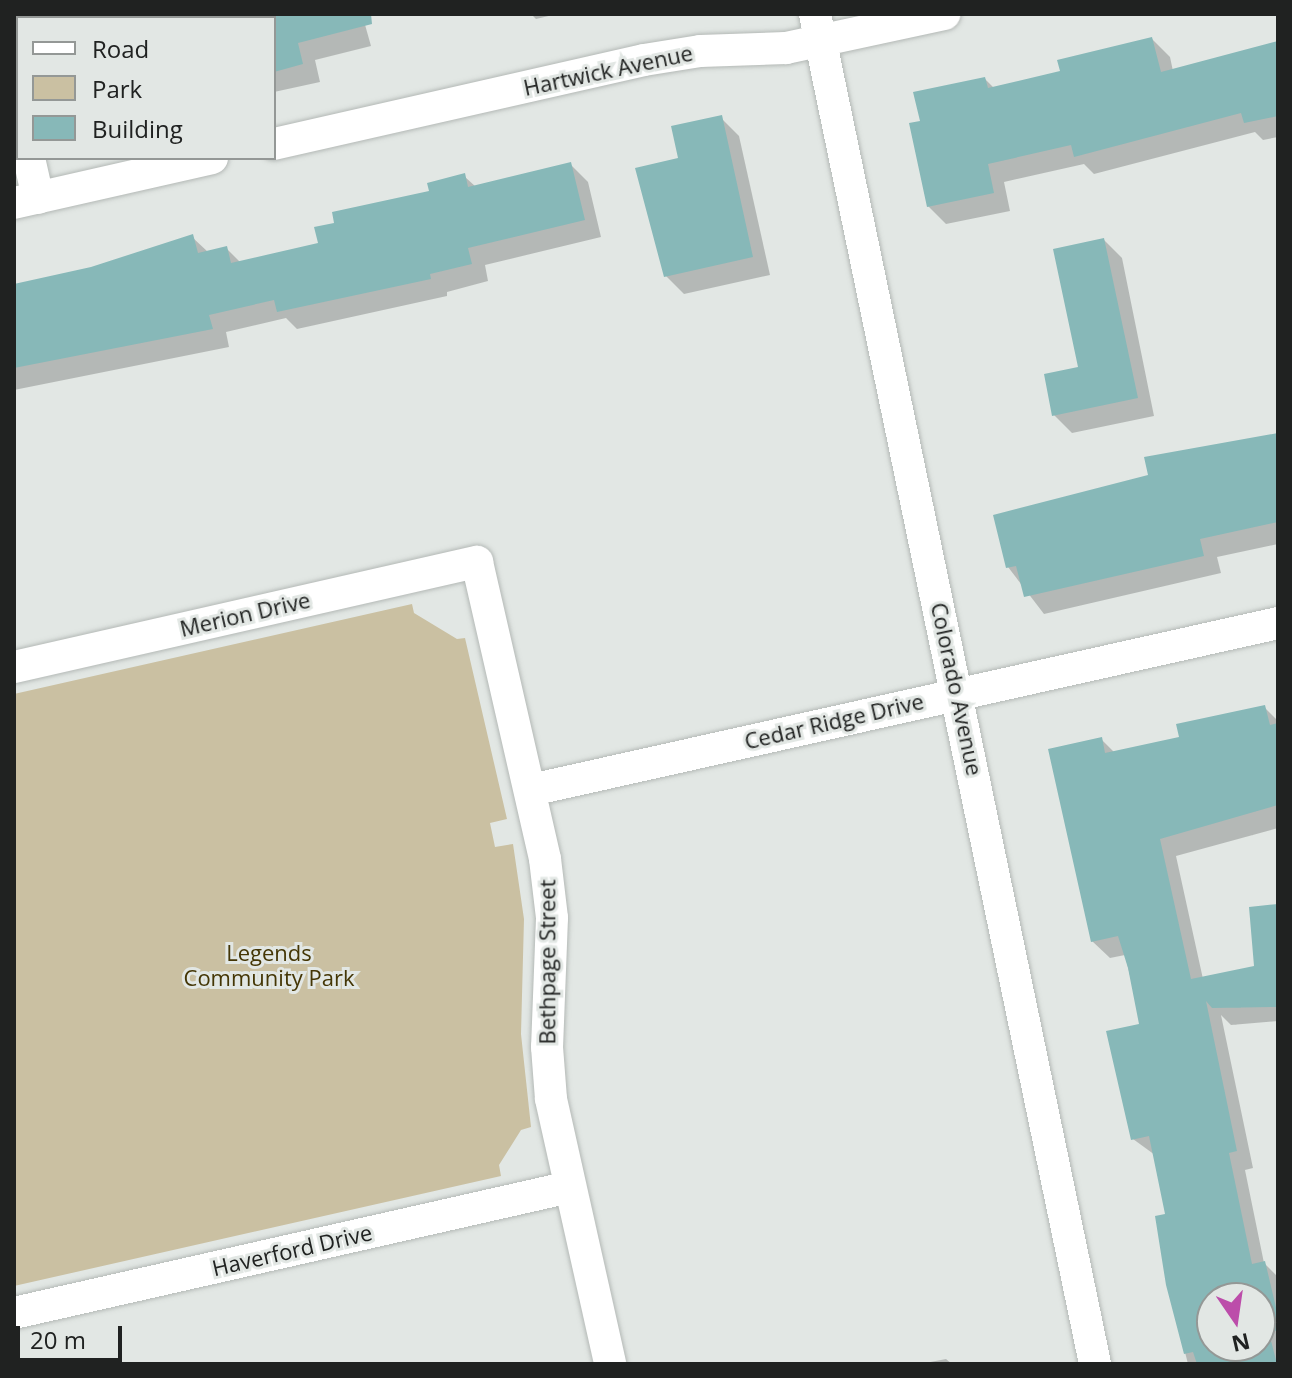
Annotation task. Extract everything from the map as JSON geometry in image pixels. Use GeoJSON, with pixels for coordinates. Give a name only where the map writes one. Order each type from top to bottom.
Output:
{"type":"FeatureCollection","features":[{"type":"Feature","properties":{"kind":"street","name":"Hartwick Avenue"},"geometry":{"type":"LineString","coordinates":[[276,144],[658,57],[818,28],[944,14]]}},
{"type":"Feature","properties":{"kind":"street","name":"Colorado Avenue"},"geometry":{"type":"LineString","coordinates":[[818,28],[1095,1364]]}},
{"type":"Feature","properties":{"kind":"street"},"geometry":{"type":"LineString","coordinates":[[29,160],[26,200],[203,160]]}},
{"type":"Feature","properties":{"kind":"street","name":"Merion Drive"},"geometry":{"type":"LineString","coordinates":[[14,667],[477,562]]}},
{"type":"Feature","properties":{"kind":"street","name":"Bethpage Street"},"geometry":{"type":"LineString","coordinates":[[477,562],[531,790],[552,918],[550,1086],[610,1364]]}},
{"type":"Feature","properties":{"kind":"street","name":"Cedar Ridge Drive"},"geometry":{"type":"LineString","coordinates":[[531,790],[1278,623]]}},
{"type":"Feature","properties":{"kind":"street","name":"Haverford Drive"},"geometry":{"type":"LineString","coordinates":[[14,1313],[570,1187]]}},
{"type":"Feature","properties":{"kind":"green space","name":"Legends Community Park"},"geometry":{"type":"Polygon","coordinates":[[[412,604],[414,613],[457,639],[465,638],[507,819],[490,823],[495,847],[513,844],[524,919],[521,1034],[531,1127],[521,1130],[499,1165],[501,1176],[14,1286],[14,694],[412,604]]]}},
{"type":"Feature","properties":{"kind":"building"},"geometry":{"type":"Polygon","coordinates":[[[371,14],[372,24],[298,43],[303,64],[276,71],[274,16],[371,14]]]}},
{"type":"Feature","properties":{"kind":"building"},"geometry":{"type":"Polygon","coordinates":[[[1152,37],[1161,72],[1278,41],[1278,116],[1244,123],[1241,113],[1074,157],[1071,145],[988,164],[994,193],[927,207],[909,123],[920,121],[913,92],[985,77],[988,88],[1060,71],[1057,60],[1152,37]]]}},
{"type":"Feature","properties":{"kind":"building"},"geometry":{"type":"Polygon","coordinates":[[[722,115],[753,257],[664,277],[635,168],[678,158],[671,126],[722,115]]]}},
{"type":"Feature","properties":{"kind":"building"},"geometry":{"type":"Polygon","coordinates":[[[571,162],[585,220],[468,248],[472,264],[430,274],[431,279],[277,312],[274,300],[209,315],[213,329],[14,368],[14,284],[91,267],[193,234],[198,253],[227,246],[231,263],[318,243],[314,227],[334,223],[332,212],[429,191],[427,183],[465,173],[468,187],[571,162]]]}},
{"type":"Feature","properties":{"kind":"building"},"geometry":{"type":"Polygon","coordinates":[[[1104,238],[1138,398],[1052,416],[1044,374],[1078,367],[1053,249],[1104,238]]]}},
{"type":"Feature","properties":{"kind":"building"},"geometry":{"type":"Polygon","coordinates":[[[1278,433],[1278,522],[1200,539],[1204,556],[1024,597],[1016,566],[1006,568],[993,515],[1148,475],[1144,457],[1278,433]]]}},
{"type":"Feature","properties":{"kind":"building"},"geometry":{"type":"Polygon","coordinates":[[[1265,705],[1270,725],[1278,723],[1278,805],[1160,839],[1191,979],[1254,966],[1249,907],[1278,904],[1278,1007],[1212,1008],[1206,1001],[1237,1151],[1229,1153],[1252,1264],[1265,1261],[1270,1282],[1196,1282],[1196,1361],[1193,1352],[1184,1354],[1166,1285],[1155,1216],[1165,1214],[1149,1136],[1131,1140],[1106,1031],[1139,1024],[1128,968],[1118,936],[1091,942],[1048,749],[1102,737],[1105,753],[1179,737],[1176,724],[1265,705]]]}},
{"type":"Feature","properties":{"kind":"building"},"geometry":{"type":"Polygon","coordinates":[[[1276,1360],[1277,1364],[1197,1364],[1276,1360]]]}}]}
